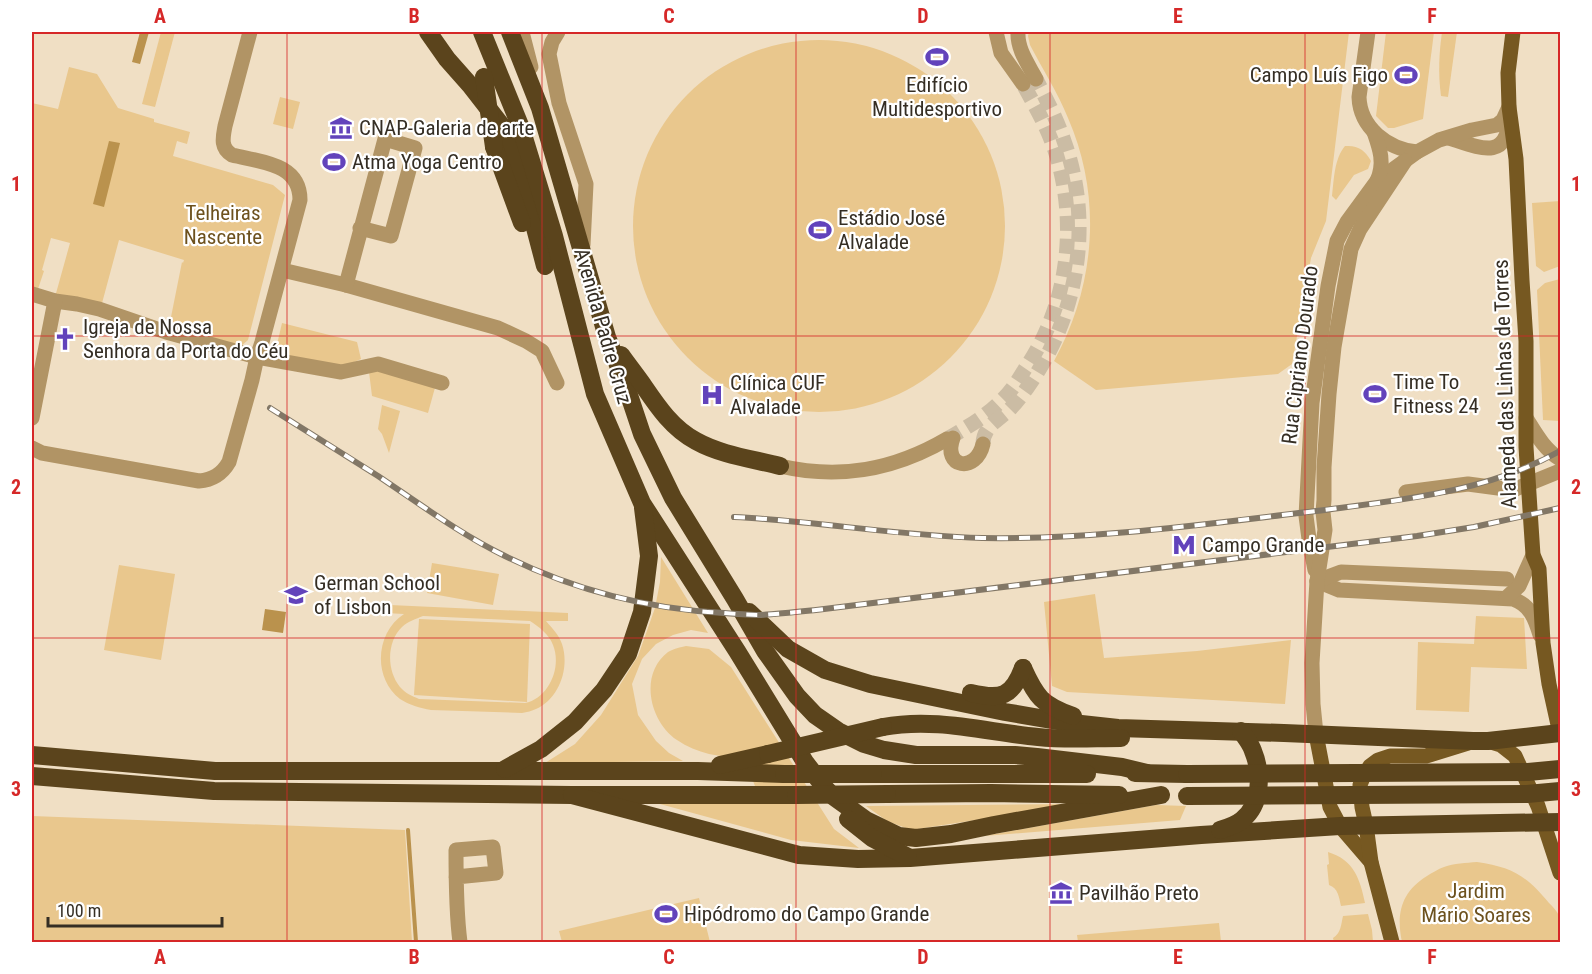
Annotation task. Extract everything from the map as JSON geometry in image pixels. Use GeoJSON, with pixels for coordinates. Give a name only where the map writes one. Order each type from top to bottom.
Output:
{"type":"FeatureCollection","features":[{"type":"Feature","properties":{"kind":"highway"},"geometry":{"type":"LineString","coordinates":[[428,32],[441,40],[505,130],[530,209],[544,266]]}},
{"type":"Feature","properties":{"kind":"highway","name":"Avenida Padre Cruz"},"geometry":{"type":"LineString","coordinates":[[510,32],[540,108],[607,337],[642,434],[663,481],[735,599]]}},
{"type":"Feature","properties":{"kind":"highway"},"geometry":{"type":"LineString","coordinates":[[482,33],[484,77],[494,147],[523,228],[544,266],[569,297]]}},
{"type":"Feature","properties":{"kind":"highway","name":"Avenida Padre Cruz"},"geometry":{"type":"LineString","coordinates":[[482,33],[521,128],[554,236],[595,394],[642,503],[805,762],[834,797]]}},
{"type":"Feature","properties":{"kind":"highway"},"geometry":{"type":"LineString","coordinates":[[607,337],[655,403],[684,433],[720,451],[780,466]]}},
{"type":"Feature","properties":{"kind":"highway"},"geometry":{"type":"LineString","coordinates":[[503,770],[541,749],[575,722],[604,690],[628,654],[642,612],[648,556],[642,503]]}},
{"type":"Feature","properties":{"kind":"highway"},"geometry":{"type":"LineString","coordinates":[[735,599],[788,649],[811,663],[841,676],[1005,712],[1063,722],[1182,730],[1480,741],[1560,734]]}},
{"type":"Feature","properties":{"kind":"highway"},"geometry":{"type":"LineString","coordinates":[[735,599],[765,651],[797,696],[815,715],[838,731],[864,744],[902,754],[1015,755],[1122,766],[1147,773]]}},
{"type":"Feature","properties":{"kind":"highway"},"geometry":{"type":"LineString","coordinates":[[910,692],[949,688],[986,697],[996,697],[1010,692],[1023,668],[1038,696],[1046,704],[1103,726]]}},
{"type":"Feature","properties":{"kind":"highway"},"geometry":{"type":"LineString","coordinates":[[698,771],[883,727],[913,723],[931,723],[1061,738],[1126,738],[1182,730]]}},
{"type":"Feature","properties":{"kind":"highway"},"geometry":{"type":"LineString","coordinates":[[1201,835],[1230,827],[1242,820],[1256,799],[1260,776],[1253,749],[1240,731]]}},
{"type":"Feature","properties":{"kind":"highway"},"geometry":{"type":"LineString","coordinates":[[32,755],[215,771],[503,770],[784,774],[1187,774],[1560,770]]}},
{"type":"Feature","properties":{"kind":"highway"},"geometry":{"type":"LineString","coordinates":[[34,777],[214,791],[572,795],[991,793],[1187,796],[1515,794],[1560,791]]}},
{"type":"Feature","properties":{"kind":"highway"},"geometry":{"type":"LineString","coordinates":[[572,795],[799,855],[858,859],[909,858],[1340,826],[1552,823]]}},
{"type":"Feature","properties":{"kind":"highway"},"geometry":{"type":"LineString","coordinates":[[834,797],[881,828],[899,836],[916,838],[941,836],[1161,795]]}},
{"type":"Feature","properties":{"kind":"highway"},"geometry":{"type":"LineString","coordinates":[[834,797],[849,821],[860,830],[909,858]]}},
{"type":"Feature","properties":{"kind":"main road","name":"Alameda das Linhas de Torres"},"geometry":{"type":"LineString","coordinates":[[1513,32],[1508,73],[1509,107],[1516,159],[1526,341],[1526,447],[1529,476],[1530,562],[1539,569],[1543,643],[1555,688],[1560,734]]}},
{"type":"Feature","properties":{"kind":"main road"},"geometry":{"type":"LineString","coordinates":[[1316,734],[1330,807],[1340,826],[1371,862]]}},
{"type":"Feature","properties":{"kind":"main road"},"geometry":{"type":"LineString","coordinates":[[1392,942],[1371,862],[1360,785],[1364,775],[1378,760],[1390,756],[1426,756],[1480,741],[1509,750],[1515,756],[1538,806],[1552,823],[1560,873]]}},
{"type":"Feature","properties":{"kind":"street"},"geometry":{"type":"LineString","coordinates":[[32,448],[42,453],[205,481],[222,472],[229,462],[300,200],[296,181],[282,168],[228,153],[223,144],[225,126],[250,32]]}},
{"type":"Feature","properties":{"kind":"street","name":"Avenida Padre Cruz"},"geometry":{"type":"LineString","coordinates":[[522,32],[540,108]]}},
{"type":"Feature","properties":{"kind":"street"},"geometry":{"type":"LineString","coordinates":[[558,32],[549,54],[559,103],[586,184],[583,258]]}},
{"type":"Feature","properties":{"kind":"street"},"geometry":{"type":"LineString","coordinates":[[996,32],[1001,53],[1025,79]]}},
{"type":"Feature","properties":{"kind":"street"},"geometry":{"type":"LineString","coordinates":[[1006,32],[1007,47],[1025,79]]}},
{"type":"Feature","properties":{"kind":"street"},"geometry":{"type":"LineString","coordinates":[[1018,32],[1025,79]]}},
{"type":"Feature","properties":{"kind":"street"},"geometry":{"type":"LineString","coordinates":[[1368,32],[1359,108],[1373,131],[1382,161],[1377,181]]}},
{"type":"Feature","properties":{"kind":"street"},"geometry":{"type":"LineString","coordinates":[[1373,131],[1392,146],[1409,151],[1411,156],[1439,140],[1497,125],[1503,120],[1509,107]]}},
{"type":"Feature","properties":{"kind":"street"},"geometry":{"type":"LineString","coordinates":[[1449,138],[1482,148],[1493,148],[1503,140],[1509,123],[1509,107]]}},
{"type":"Feature","properties":{"kind":"street"},"geometry":{"type":"LineString","coordinates":[[346,285],[360,228],[385,139],[415,148],[391,236],[360,228]]}},
{"type":"Feature","properties":{"kind":"street","name":"Rua Cipriano Dourado"},"geometry":{"type":"LineString","coordinates":[[1317,581],[1306,516],[1308,459],[1315,374],[1337,241],[1347,222],[1377,181],[1411,156]]}},
{"type":"Feature","properties":{"kind":"street","name":"Rua Cipriano Dourado"},"geometry":{"type":"LineString","coordinates":[[1316,734],[1312,663],[1317,581],[1325,530],[1324,467],[1334,347],[1351,249],[1360,229],[1411,156]]}},
{"type":"Feature","properties":{"kind":"street"},"geometry":{"type":"LineString","coordinates":[[282,270],[346,285],[498,328],[542,351],[556,383]]}},
{"type":"Feature","properties":{"kind":"street"},"geometry":{"type":"LineString","coordinates":[[32,294],[55,301],[99,309],[166,332],[256,357],[341,372],[378,364],[442,383]]}},
{"type":"Feature","properties":{"kind":"street"},"geometry":{"type":"LineString","coordinates":[[32,418],[55,301]]}},
{"type":"Feature","properties":{"kind":"street"},"geometry":{"type":"LineString","coordinates":[[1526,418],[1540,442],[1560,459]]}},
{"type":"Feature","properties":{"kind":"street"},"geometry":{"type":"LineString","coordinates":[[780,466],[816,472],[856,472],[888,465],[932,448],[950,438],[950,453],[957,461],[967,464],[975,460],[983,444]]}},
{"type":"Feature","properties":{"kind":"street"},"geometry":{"type":"LineString","coordinates":[[1529,476],[1530,460],[1536,455],[1544,454],[1560,459]]}},
{"type":"Feature","properties":{"kind":"street"},"geometry":{"type":"LineString","coordinates":[[1406,492],[1468,484],[1513,490],[1529,476],[1560,471]]}},
{"type":"Feature","properties":{"kind":"street"},"geometry":{"type":"LineString","coordinates":[[1506,598],[1519,586],[1530,562]]}},
{"type":"Feature","properties":{"kind":"street"},"geometry":{"type":"LineString","coordinates":[[1317,581],[1341,572],[1507,579]]}},
{"type":"Feature","properties":{"kind":"street"},"geometry":{"type":"LineString","coordinates":[[1317,581],[1340,590],[1513,599],[1523,603],[1532,614],[1543,643]]}},
{"type":"Feature","properties":{"kind":"street"},"geometry":{"type":"LineString","coordinates":[[456,877],[456,914],[460,942]]}},
{"type":"Feature","properties":{"kind":"green space"},"geometry":{"type":"Polygon","coordinates":[[[161,32],[175,32],[155,107],[142,104],[161,32]]]}},
{"type":"Feature","properties":{"kind":"green space"},"geometry":{"type":"Polygon","coordinates":[[[1029,32],[1349,32],[1326,221],[1311,258],[1292,364],[1278,374],[1096,390],[1054,361],[1068,333],[1086,273],[1090,242],[1090,211],[1079,148],[1064,109],[1030,45],[1029,32]]]}},
{"type":"Feature","properties":{"kind":"green space","name":"Campo Luís Figo"},"geometry":{"type":"Polygon","coordinates":[[[1386,32],[1434,32],[1423,119],[1394,128],[1388,128],[1376,116],[1386,32]]]}},
{"type":"Feature","properties":{"kind":"green space"},"geometry":{"type":"Polygon","coordinates":[[[1442,32],[1457,32],[1448,97],[1441,96],[1440,88],[1439,64],[1442,32]]]}},
{"type":"Feature","properties":{"kind":"green space","name":"Estádio José Alvalade"},"geometry":{"type":"Polygon","coordinates":[[[819,40],[855,43],[890,54],[922,71],[951,94],[974,123],[991,155],[1002,190],[1005,226],[1002,262],[991,297],[974,329],[951,358],[922,381],[890,398],[855,409],[819,412],[783,409],[748,398],[716,381],[687,358],[664,329],[647,297],[636,262],[633,226],[636,190],[647,155],[664,123],[687,94],[716,71],[748,54],[783,43],[819,40]]]}},
{"type":"Feature","properties":{"kind":"green space","name":"Telheiras Nascente"},"geometry":{"type":"Polygon","coordinates":[[[69,67],[97,74],[118,108],[154,119],[154,122],[190,132],[187,144],[177,141],[173,156],[273,185],[285,195],[248,340],[240,347],[169,327],[184,260],[119,240],[101,307],[55,297],[70,243],[51,238],[37,292],[32,291],[32,103],[58,109],[69,67]]]}},
{"type":"Feature","properties":{"kind":"green space"},"geometry":{"type":"Polygon","coordinates":[[[280,97],[300,102],[293,129],[273,124],[280,97]]]}},
{"type":"Feature","properties":{"kind":"green space"},"geometry":{"type":"Polygon","coordinates":[[[1345,146],[1361,149],[1371,161],[1368,169],[1354,175],[1336,200],[1332,196],[1335,170],[1345,146]]]}},
{"type":"Feature","properties":{"kind":"green space"},"geometry":{"type":"Polygon","coordinates":[[[1560,201],[1560,266],[1544,272],[1536,266],[1532,203],[1560,201]]]}},
{"type":"Feature","properties":{"kind":"green space"},"geometry":{"type":"Polygon","coordinates":[[[1560,279],[1560,421],[1543,420],[1537,290],[1545,283],[1560,279]]]}},
{"type":"Feature","properties":{"kind":"green space"},"geometry":{"type":"Polygon","coordinates":[[[282,323],[357,342],[361,359],[340,365],[275,353],[282,323]]]}},
{"type":"Feature","properties":{"kind":"green space"},"geometry":{"type":"Polygon","coordinates":[[[378,366],[436,384],[428,413],[372,396],[369,372],[378,366]]]}},
{"type":"Feature","properties":{"kind":"green space"},"geometry":{"type":"Polygon","coordinates":[[[382,405],[400,411],[389,453],[378,429],[382,405]]]}},
{"type":"Feature","properties":{"kind":"green space"},"geometry":{"type":"Polygon","coordinates":[[[661,557],[708,633],[691,630],[673,635],[656,644],[642,659],[632,684],[638,715],[656,741],[669,753],[683,761],[545,763],[575,744],[601,715],[638,656],[655,608],[660,582],[661,557]]]}},
{"type":"Feature","properties":{"kind":"green space"},"geometry":{"type":"Polygon","coordinates":[[[432,563],[499,574],[493,605],[427,593],[432,563]]]}},
{"type":"Feature","properties":{"kind":"green space"},"geometry":{"type":"Polygon","coordinates":[[[119,565],[175,574],[161,660],[104,650],[119,565]]]}},
{"type":"Feature","properties":{"kind":"green space"},"geometry":{"type":"Polygon","coordinates":[[[1095,594],[1104,658],[1197,651],[1291,640],[1285,704],[1067,692],[1052,686],[1044,602],[1095,594]]]}},
{"type":"Feature","properties":{"kind":"green space"},"geometry":{"type":"Polygon","coordinates":[[[368,604],[568,613],[568,621],[546,621],[562,644],[565,663],[561,682],[551,698],[544,704],[522,713],[431,710],[415,706],[400,699],[391,690],[382,667],[383,643],[395,622],[404,614],[367,612],[368,604]],[[423,616],[402,627],[393,640],[390,656],[395,680],[402,689],[419,699],[525,703],[533,700],[547,688],[556,663],[549,637],[530,621],[423,616]]]}},
{"type":"Feature","properties":{"kind":"green space"},"geometry":{"type":"Polygon","coordinates":[[[1476,616],[1524,618],[1527,669],[1471,667],[1469,712],[1416,710],[1418,642],[1474,644],[1476,616]]]}},
{"type":"Feature","properties":{"kind":"green space"},"geometry":{"type":"Polygon","coordinates":[[[419,619],[530,624],[527,702],[414,695],[419,619]]]}},
{"type":"Feature","properties":{"kind":"green space"},"geometry":{"type":"Polygon","coordinates":[[[686,646],[709,649],[731,667],[834,829],[859,848],[791,840],[660,804],[762,804],[744,758],[718,756],[685,745],[667,732],[654,710],[651,697],[653,672],[668,652],[686,646]]]}},
{"type":"Feature","properties":{"kind":"green space"},"geometry":{"type":"Polygon","coordinates":[[[1079,804],[911,830],[887,821],[866,806],[1079,804]]]}},
{"type":"Feature","properties":{"kind":"green space"},"geometry":{"type":"Polygon","coordinates":[[[1156,805],[1186,806],[1180,820],[984,836],[1156,805]]]}},
{"type":"Feature","properties":{"kind":"green space"},"geometry":{"type":"Polygon","coordinates":[[[32,816],[405,830],[412,942],[32,942],[32,816]]]}},
{"type":"Feature","properties":{"kind":"green space"},"geometry":{"type":"Polygon","coordinates":[[[1328,852],[1350,865],[1358,878],[1365,903],[1341,906],[1339,896],[1329,885],[1328,852]]]}},
{"type":"Feature","properties":{"kind":"green space","name":"Jardim Mário Soares"},"geometry":{"type":"Polygon","coordinates":[[[1477,862],[1509,870],[1526,879],[1558,915],[1561,924],[1560,942],[1402,942],[1400,913],[1402,904],[1411,889],[1418,882],[1442,868],[1477,862]]]}},
{"type":"Feature","properties":{"kind":"green space","name":"Hipódromo do Campo Grande"},"geometry":{"type":"Polygon","coordinates":[[[699,898],[710,942],[562,942],[559,931],[699,898]]]}},
{"type":"Feature","properties":{"kind":"green space"},"geometry":{"type":"Polygon","coordinates":[[[1368,914],[1373,942],[1334,942],[1333,938],[1339,931],[1343,916],[1368,914]]]}},
{"type":"Feature","properties":{"kind":"green space"},"geometry":{"type":"Polygon","coordinates":[[[1219,923],[1221,942],[1078,942],[1077,935],[1219,923]]]}},
{"type":"Feature","properties":{"kind":"shaded area"},"geometry":{"type":"Polygon","coordinates":[[[140,32],[149,32],[140,64],[132,62],[140,32]]]}},
{"type":"Feature","properties":{"kind":"shaded area"},"geometry":{"type":"Polygon","coordinates":[[[109,141],[120,143],[104,207],[93,204],[109,141]]]}},
{"type":"Feature","properties":{"kind":"shaded area"},"geometry":{"type":"Polygon","coordinates":[[[265,609],[286,612],[283,633],[262,630],[265,609]]]}},
{"type":"Feature","properties":{"kind":"waterway"},"geometry":{"type":"LineString","coordinates":[[408,830],[416,942]]}},
{"type":"Feature","properties":{"kind":"tunnel"},"geometry":{"type":"LineString","coordinates":[[983,444],[986,432],[1017,402],[1044,360],[1059,331],[1076,269],[1079,237],[1078,205],[1073,173],[1058,125],[1036,79]]}},
{"type":"Feature","properties":{"kind":"tunnel"},"geometry":{"type":"LineString","coordinates":[[947,439],[988,413],[1017,382],[1050,323],[1064,272],[1067,220],[1060,168],[1049,135],[1023,84]]}},
{"type":"Feature","properties":{"kind":"railway"},"geometry":{"type":"LineString","coordinates":[[270,408],[456,528],[505,556],[558,579],[612,596],[696,611],[761,615],[816,610],[1417,536],[1474,527],[1560,508]]}},
{"type":"Feature","properties":{"kind":"railway"},"geometry":{"type":"LineString","coordinates":[[734,517],[951,537],[1024,538],[1108,534],[1316,511],[1441,493],[1502,477],[1560,451]]}},
{"type":"Feature","properties":{"kind":"place","name":"Edifício Multidesportivo"},"geometry":{"type":"Point","coordinates":[937,57]}},
{"type":"Feature","properties":{"kind":"place","name":"Campo Luís Figo"},"geometry":{"type":"Point","coordinates":[1406,75]}},
{"type":"Feature","properties":{"kind":"place","name":"CNAP-Galeria de arte"},"geometry":{"type":"Point","coordinates":[341,128]}},
{"type":"Feature","properties":{"kind":"place","name":"Atma Yoga Centro"},"geometry":{"type":"Point","coordinates":[334,162]}},
{"type":"Feature","properties":{"kind":"place","name":"Estádio José Alvalade"},"geometry":{"type":"Point","coordinates":[820,230]}},
{"type":"Feature","properties":{"kind":"place","name":"Igreja de Nossa Senhora da Porta do Céu"},"geometry":{"type":"Point","coordinates":[65,339]}},
{"type":"Feature","properties":{"kind":"place","name":"Time To Fitness 24"},"geometry":{"type":"Point","coordinates":[1375,394]}},
{"type":"Feature","properties":{"kind":"place","name":"Clínica CUF Alvalade"},"geometry":{"type":"Point","coordinates":[712,395]}},
{"type":"Feature","properties":{"kind":"place","name":"Campo Grande"},"geometry":{"type":"Point","coordinates":[1184,545]}},
{"type":"Feature","properties":{"kind":"place","name":"German School of Lisbon"},"geometry":{"type":"Point","coordinates":[296,595]}},
{"type":"Feature","properties":{"kind":"place","name":"Pavilhão Preto"},"geometry":{"type":"Point","coordinates":[1061,893]}},
{"type":"Feature","properties":{"kind":"place","name":"Hipódromo do Campo Grande"},"geometry":{"type":"Point","coordinates":[666,914]}}]}
